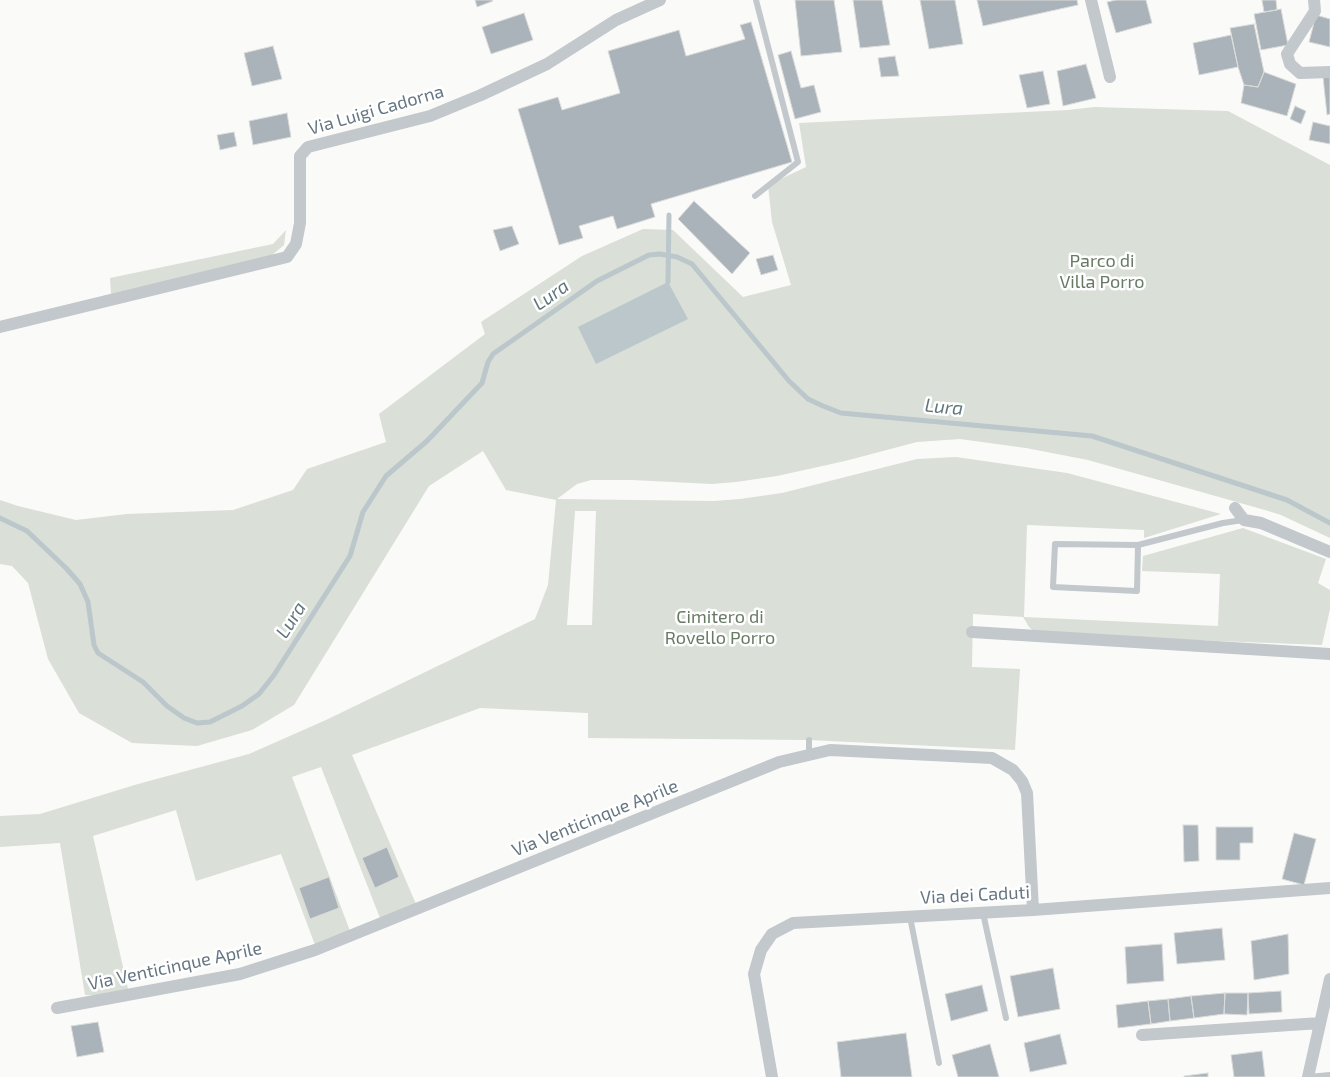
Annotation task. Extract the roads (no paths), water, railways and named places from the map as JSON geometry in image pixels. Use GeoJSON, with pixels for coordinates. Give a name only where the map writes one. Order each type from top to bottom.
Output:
{"type":"FeatureCollection","features":[{"type":"Feature","properties":{"kind":"street","name":"Via Luigi Cadorna"},"geometry":{"type":"LineString","coordinates":[[0,327],[287,258],[296,244],[300,223],[300,156],[308,147],[430,116],[481,95],[547,64],[616,20],[660,0]]}},
{"type":"Feature","properties":{"kind":"street"},"geometry":{"type":"LineString","coordinates":[[1091,0],[1110,77]]}},
{"type":"Feature","properties":{"kind":"street"},"geometry":{"type":"LineString","coordinates":[[1314,0],[1315,11],[1288,54],[1288,59],[1290,64],[1300,73],[1330,72]]}},
{"type":"Feature","properties":{"kind":"street"},"geometry":{"type":"LineString","coordinates":[[1235,508],[1244,520],[1253,520],[1330,552]]}},
{"type":"Feature","properties":{"kind":"street"},"geometry":{"type":"LineString","coordinates":[[972,632],[1330,654]]}},
{"type":"Feature","properties":{"kind":"street","name":"Via Venticinque Aprile"},"geometry":{"type":"LineString","coordinates":[[57,1008],[240,974],[316,950],[779,762],[830,750],[992,758],[1013,770],[1022,781],[1026,793],[1033,910]]}},
{"type":"Feature","properties":{"kind":"street","name":"Via dei Caduti"},"geometry":{"type":"LineString","coordinates":[[772,1077],[754,974],[761,950],[772,934],[793,923],[1033,910],[1330,888]]}},
{"type":"Feature","properties":{"kind":"street"},"geometry":{"type":"LineString","coordinates":[[1308,1077],[1330,980]]}},
{"type":"Feature","properties":{"kind":"street"},"geometry":{"type":"LineString","coordinates":[[1142,1035],[1320,1023]]}},
{"type":"Feature","properties":{"kind":"lane"},"geometry":{"type":"LineString","coordinates":[[755,196],[798,162],[756,0]]}},
{"type":"Feature","properties":{"kind":"lane"},"geometry":{"type":"LineString","coordinates":[[1138,545],[1137,591],[1053,587],[1055,544],[1138,545],[1223,523],[1244,520]]}},
{"type":"Feature","properties":{"kind":"lane"},"geometry":{"type":"LineString","coordinates":[[809,740],[809,756]]}},
{"type":"Feature","properties":{"kind":"lane"},"geometry":{"type":"LineString","coordinates":[[983,913],[1006,1018]]}},
{"type":"Feature","properties":{"kind":"lane"},"geometry":{"type":"LineString","coordinates":[[910,917],[939,1063]]}},
{"type":"Feature","properties":{"kind":"lane"},"geometry":{"type":"LineString","coordinates":[[1308,1077],[1330,1075]]}},
{"type":"Feature","properties":{"kind":"waterway"},"geometry":{"type":"LineString","coordinates":[[668,282],[669,215]]}},
{"type":"Feature","properties":{"kind":"waterway","name":"Lura"},"geometry":{"type":"LineString","coordinates":[[0,518],[27,531],[80,584],[88,602],[94,645],[98,653],[143,682],[167,706],[184,718],[197,723],[210,722],[242,706],[259,694],[274,675],[350,556],[363,512],[386,476],[427,441],[482,383],[488,362],[493,354],[597,281],[649,255],[660,254],[677,257],[692,264],[789,381],[808,399],[823,406],[841,413],[1092,436],[1287,500],[1330,523]]}},
{"type":"Feature","properties":{"kind":"park label","name":"Parco di Villa Porro"},"geometry":{"type":"Point","coordinates":[1102,271]}},
{"type":"Feature","properties":{"kind":"park label","name":"Cimitero di Rovello Porro"},"geometry":{"type":"Point","coordinates":[720,628]}}]}
